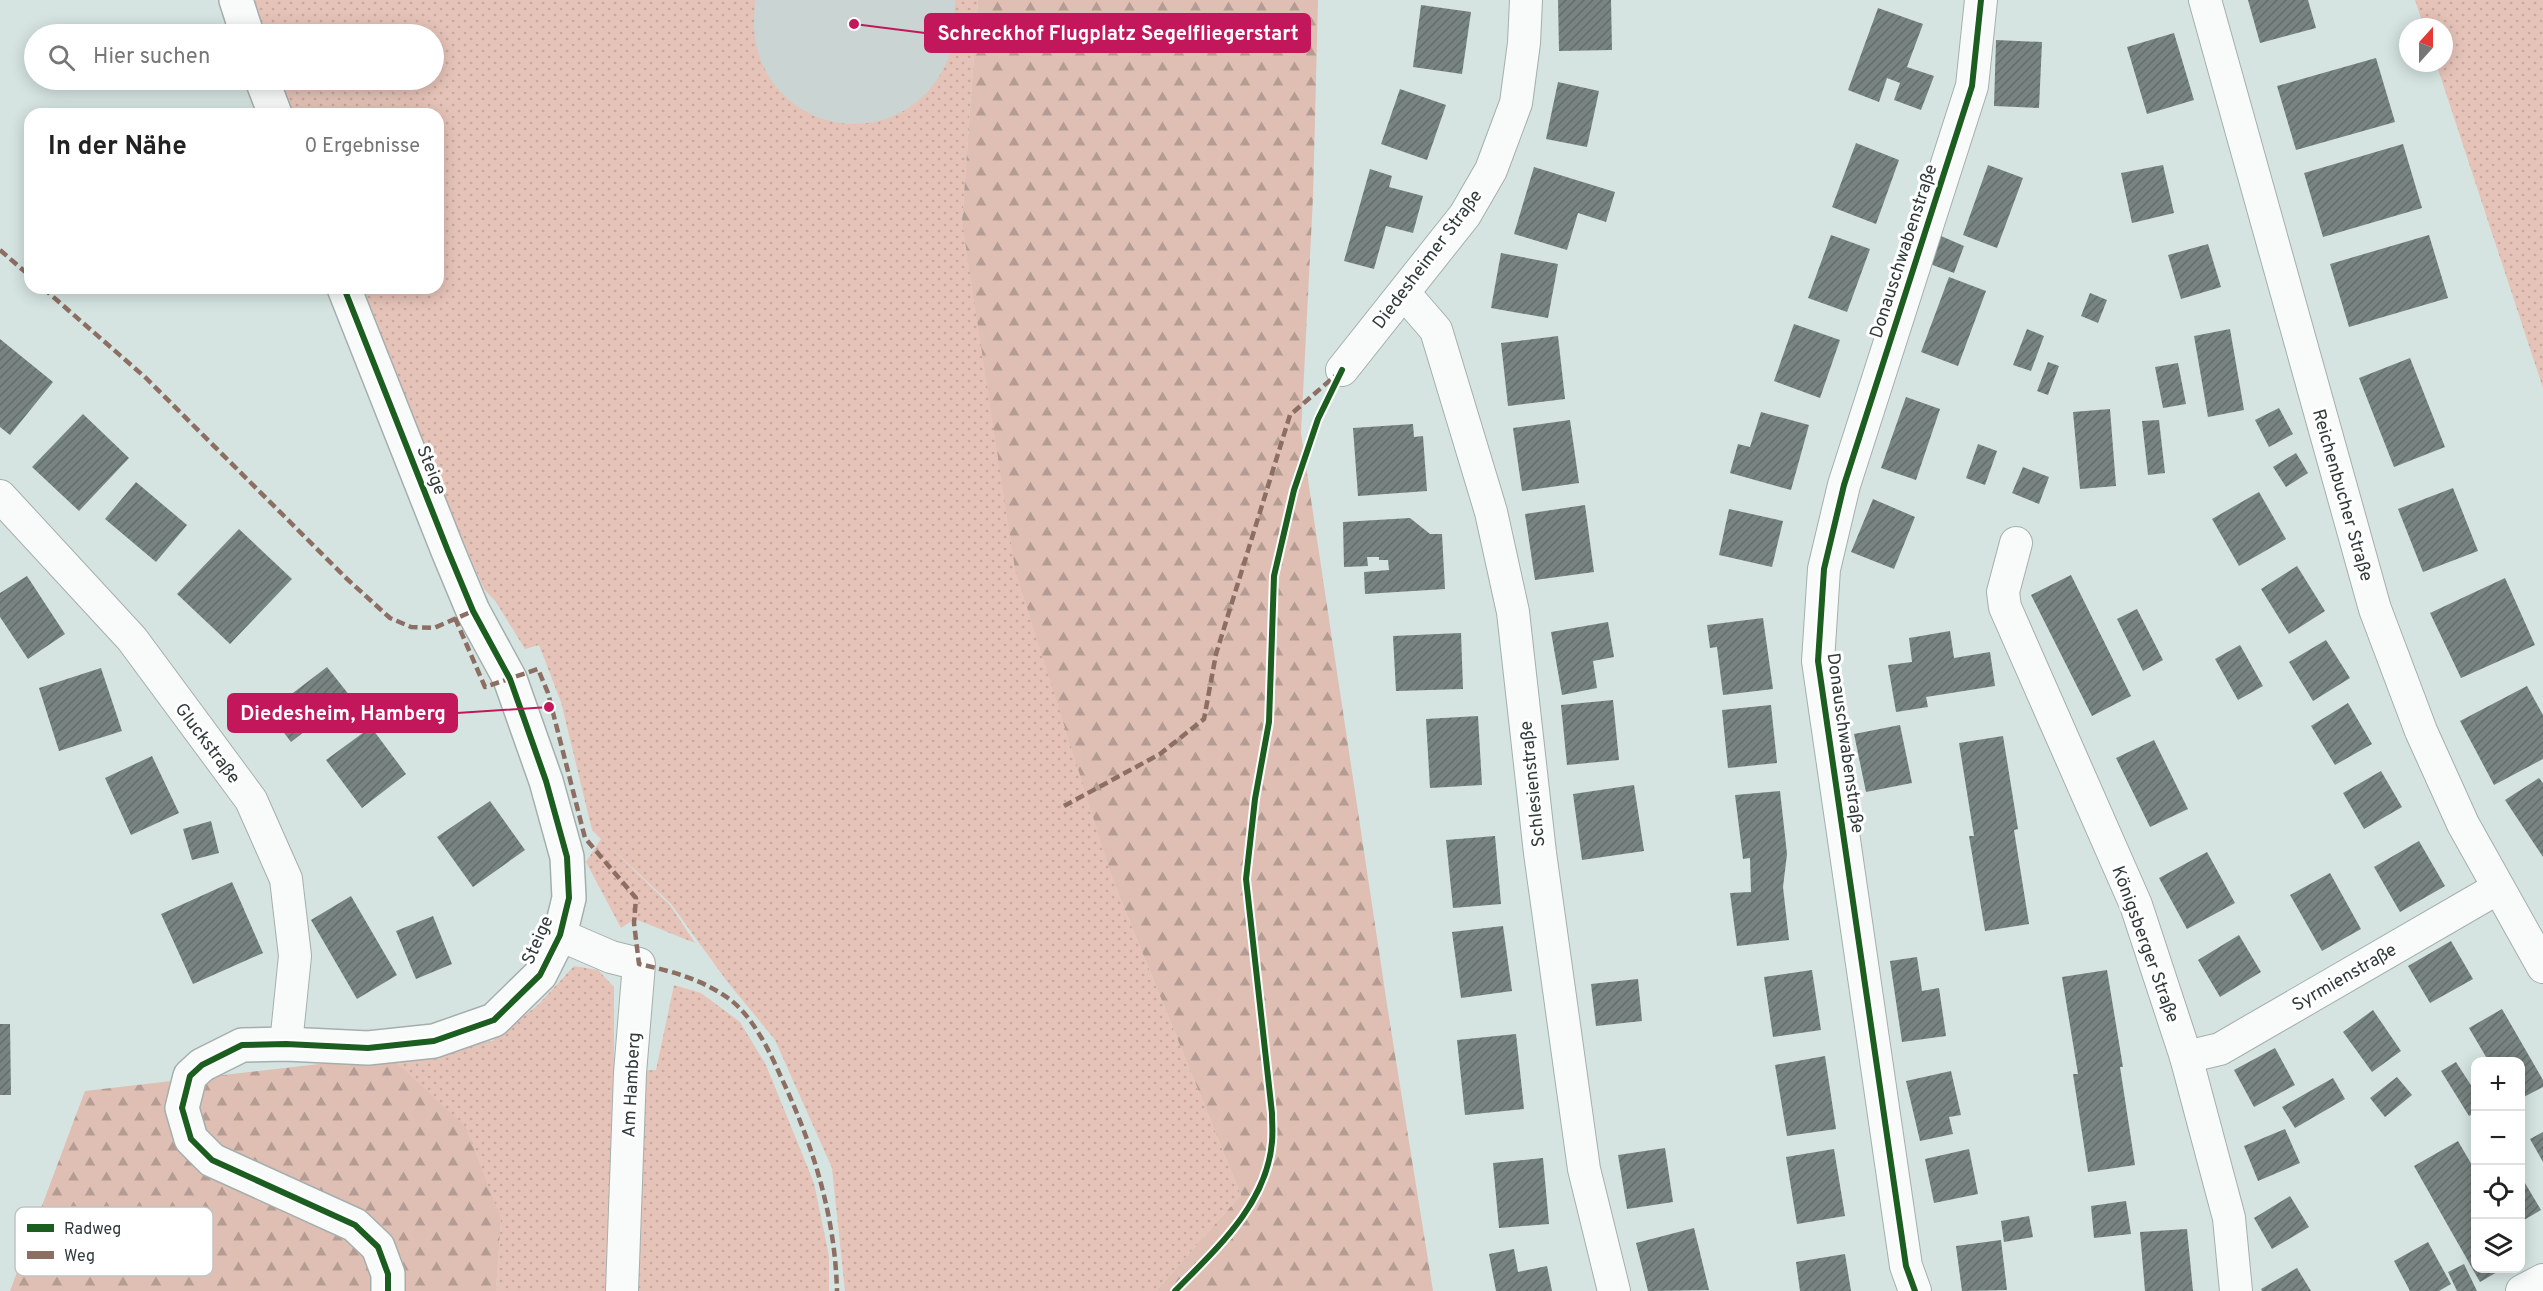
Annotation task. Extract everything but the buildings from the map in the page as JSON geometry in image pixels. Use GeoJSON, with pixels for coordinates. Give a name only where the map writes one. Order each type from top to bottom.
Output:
{"type":"FeatureCollection","features":[{"type":"Feature","properties":{"kind":"street"},"geometry":{"type":"LineString","coordinates":[[236,0],[244,24]]}},
{"type":"Feature","properties":{"kind":"street","name":"Diedesheimer Straße"},"geometry":{"type":"LineString","coordinates":[[1341,370],[1465,215],[1491,170],[1516,103],[1524,43],[1526,0]]}},
{"type":"Feature","properties":{"kind":"street","name":"Donauschwabenstraße"},"geometry":{"type":"LineString","coordinates":[[1915,1291],[1906,1266],[1818,661],[1820,605],[1824,569],[1844,485],[1972,86],[1982,0]]}},
{"type":"Feature","properties":{"kind":"street","name":"Reichenbucher Straße"},"geometry":{"type":"LineString","coordinates":[[2205,0],[2375,609],[2421,731],[2463,824],[2543,967]]}},
{"type":"Feature","properties":{"kind":"street"},"geometry":{"type":"LineString","coordinates":[[266,90],[273,108]]}},
{"type":"Feature","properties":{"kind":"street","name":"Schlesienstraße"},"geometry":{"type":"LineString","coordinates":[[1404,293],[1436,330],[1491,512],[1513,612],[1540,853],[1584,1169],[1614,1291]]}},
{"type":"Feature","properties":{"kind":"street","name":"Steige"},"geometry":{"type":"LineString","coordinates":[[346,294],[452,561],[474,611],[510,679],[546,782],[567,857],[569,898],[560,935],[540,975],[494,1020],[434,1041],[368,1048],[286,1044],[242,1046],[202,1065],[190,1076],[182,1108],[191,1139],[212,1160],[355,1225],[378,1247],[388,1274],[388,1291]]}},
{"type":"Feature","properties":{"kind":"street","name":"Gluckstraße"},"geometry":{"type":"LineString","coordinates":[[0,496],[132,639],[251,800],[286,879],[295,956],[286,1044]]}},
{"type":"Feature","properties":{"kind":"street","name":"Königsberger Straße"},"geometry":{"type":"LineString","coordinates":[[2016,543],[2003,592],[2005,607],[2136,905],[2186,1057],[2229,1218],[2236,1291]]}},
{"type":"Feature","properties":{"kind":"street","name":"Syrmienstraße"},"geometry":{"type":"LineString","coordinates":[[2186,1057],[2220,1049],[2498,888]]}},
{"type":"Feature","properties":{"kind":"street","name":"Am Hamberg"},"geometry":{"type":"LineString","coordinates":[[560,935],[611,957],[639,964],[630,1073],[622,1291]]}},
{"type":"Feature","properties":{"kind":"street"},"geometry":{"type":"LineString","coordinates":[[2522,1291],[2543,1280]]}},
{"type":"Feature","properties":{"kind":"shaded area"},"geometry":{"type":"Polygon","coordinates":[[[236,0],[978,0],[962,221],[1114,883],[1241,1195],[1156,1291],[845,1291],[832,1168],[775,1040],[726,980],[671,904],[605,842],[670,905],[695,943],[635,919],[621,928],[586,862],[601,839],[592,830],[561,702],[539,645],[525,649],[496,602],[484,589],[356,294],[444,294],[444,108],[274,108],[266,90],[444,90],[444,24],[244,24],[236,0]]]}},
{"type":"Feature","properties":{"kind":"shaded area"},"geometry":{"type":"Polygon","coordinates":[[[2415,0],[2543,0],[2543,388],[2439,72],[2453,72],[2453,18],[2421,18],[2415,0]]]}},
{"type":"Feature","properties":{"kind":"shaded area"},"geometry":{"type":"Polygon","coordinates":[[[574,966],[598,970],[614,987],[614,1071],[656,1070],[674,985],[701,993],[740,1022],[766,1065],[814,1183],[829,1256],[829,1291],[496,1291],[501,1219],[389,1056],[492,1041],[538,1005],[574,966]]]}},
{"type":"Feature","properties":{"kind":"green space"},"geometry":{"type":"Polygon","coordinates":[[[978,0],[1318,0],[1313,197],[1301,433],[1388,1011],[1433,1291],[1156,1291],[1241,1195],[1114,883],[1015,569],[962,221],[978,0]]]}},
{"type":"Feature","properties":{"kind":"green space"},"geometry":{"type":"Polygon","coordinates":[[[389,1056],[465,1126],[501,1219],[496,1291],[10,1291],[16,1276],[213,1276],[213,1207],[42,1207],[85,1091],[389,1056]]]}},
{"type":"Feature","properties":{"kind":"runway"},"geometry":{"type":"LineString","coordinates":[[854,24],[855,0]]}},
{"type":"Feature","properties":{"kind":"marked path"},"geometry":{"type":"LineString","coordinates":[[0,250],[24,271]]}},
{"type":"Feature","properties":{"kind":"marked path"},"geometry":{"type":"LineString","coordinates":[[50,294],[146,378],[346,578],[390,618],[411,627],[434,628],[473,611]]}},
{"type":"Feature","properties":{"kind":"marked path"},"geometry":{"type":"LineString","coordinates":[[1064,806],[1160,754],[1204,719],[1216,654],[1290,415],[1335,376]]}},
{"type":"Feature","properties":{"kind":"marked path"},"geometry":{"type":"LineString","coordinates":[[455,618],[485,687],[538,669],[548,693],[585,838],[636,898],[634,923],[639,964],[685,976],[718,991],[745,1014],[765,1045],[793,1103],[820,1181],[832,1235],[837,1291]]}},
{"type":"Feature","properties":{"kind":"cycle path"},"geometry":{"type":"LineString","coordinates":[[1915,1291],[1906,1266],[1818,661],[1824,569],[1844,485],[1972,86],[1981,0]]}},
{"type":"Feature","properties":{"kind":"cycle path"},"geometry":{"type":"LineString","coordinates":[[346,294],[473,611],[510,679],[546,781],[567,857],[569,898],[560,935],[540,975],[494,1020],[434,1041],[368,1048],[286,1044],[242,1045],[202,1065],[190,1076],[182,1108],[191,1139],[212,1160],[355,1225],[378,1247],[388,1274],[388,1291]]}},
{"type":"Feature","properties":{"kind":"cycle path"},"geometry":{"type":"LineString","coordinates":[[1175,1291],[1237,1224],[1260,1186],[1268,1164],[1272,1138],[1272,1113],[1246,879],[1255,799],[1269,722],[1274,576],[1294,490],[1318,419],[1342,370]]}},
{"type":"Feature","properties":{"kind":"place","name":"Schreckhof Flugplatz Segelfliegerstart"},"geometry":{"type":"Point","coordinates":[854,24]}},
{"type":"Feature","properties":{"kind":"place","name":"Diedesheim, Hamberg"},"geometry":{"type":"Point","coordinates":[549,707]}}]}
